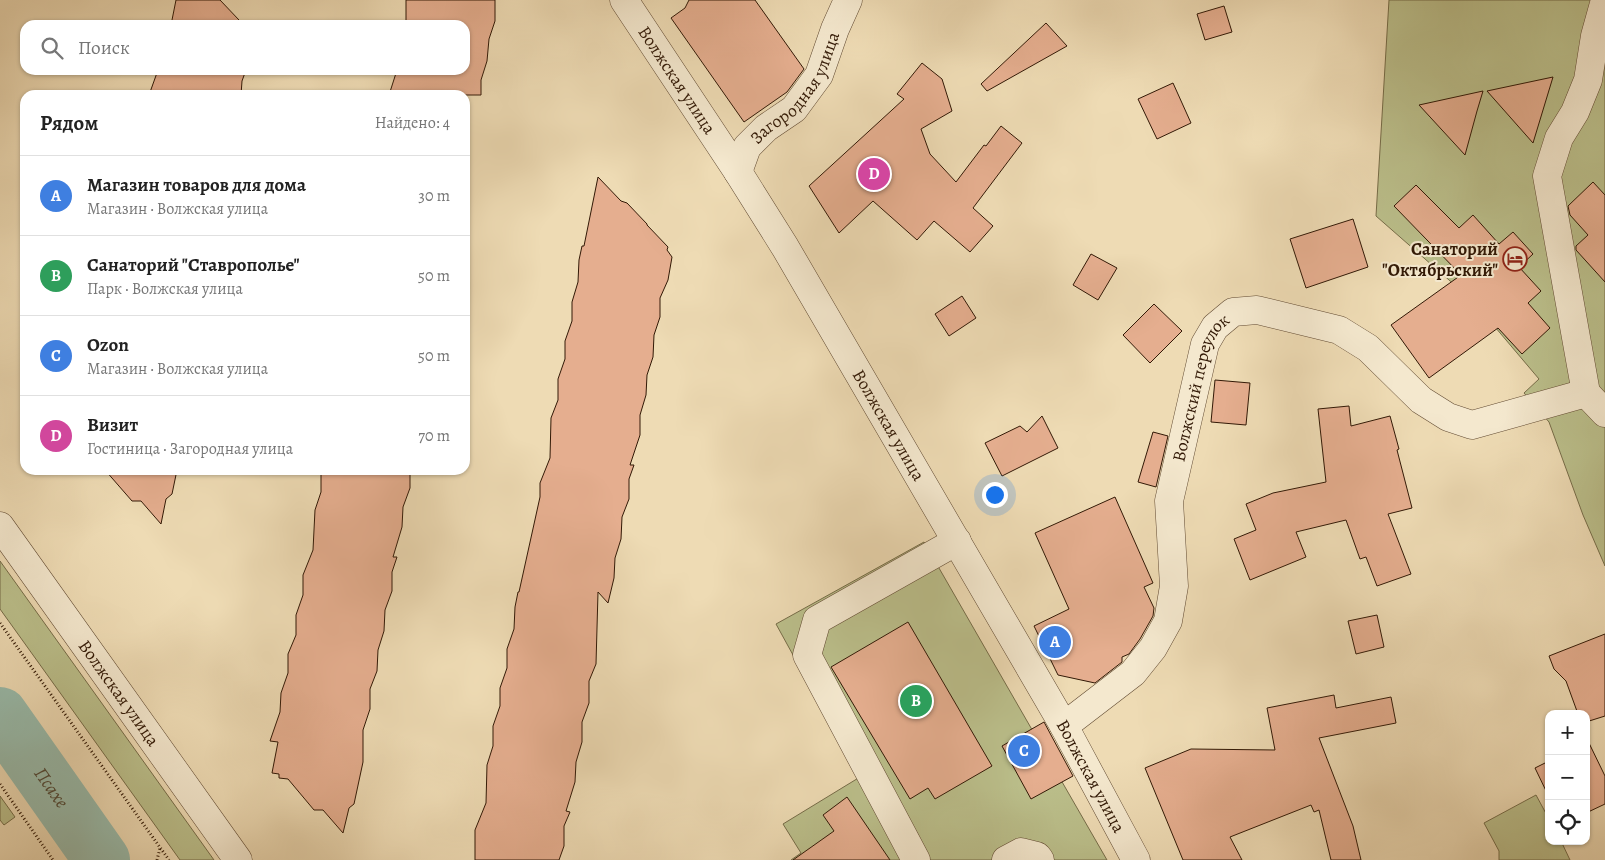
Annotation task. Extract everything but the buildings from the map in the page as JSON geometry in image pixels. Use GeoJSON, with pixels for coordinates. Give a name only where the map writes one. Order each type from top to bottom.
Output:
{"type":"FeatureCollection","features":[{"type":"Feature","properties":{"kind":"street","name":"Волжская улица"},"geometry":{"type":"LineString","coordinates":[[624,0],[738,172],[787,251],[1064,726],[1136,860]]}},
{"type":"Feature","properties":{"kind":"street","name":"Загородная улица"},"geometry":{"type":"LineString","coordinates":[[738,172],[747,147],[766,128],[794,109],[819,75],[835,28],[848,0]]}},
{"type":"Feature","properties":{"kind":"street"},"geometry":{"type":"LineString","coordinates":[[1605,0],[1595,36],[1588,80],[1575,112],[1560,138],[1547,176],[1586,393],[1605,413]]}},
{"type":"Feature","properties":{"kind":"street","name":"Волжский переулок"},"geometry":{"type":"LineString","coordinates":[[1064,726],[1133,673],[1153,648],[1168,621],[1174,586],[1169,501],[1205,344],[1215,327],[1233,312],[1258,310],[1339,330],[1368,348],[1421,400],[1448,417],[1472,425],[1586,393]]}},
{"type":"Feature","properties":{"kind":"street","name":"Волжская улица"},"geometry":{"type":"LineString","coordinates":[[0,526],[238,860]]}},
{"type":"Feature","properties":{"kind":"street"},"geometry":{"type":"LineString","coordinates":[[916,860],[807,655],[817,620],[957,542]]}},
{"type":"Feature","properties":{"kind":"street"},"geometry":{"type":"LineString","coordinates":[[1006,860],[1021,852],[1037,856],[1040,860]]}},
{"type":"Feature","properties":{"kind":"path"},"geometry":{"type":"LineString","coordinates":[[0,623],[169,860]]}},
{"type":"Feature","properties":{"kind":"path"},"geometry":{"type":"LineString","coordinates":[[0,784],[53,860]]}},
{"type":"Feature","properties":{"kind":"path"},"geometry":{"type":"LineString","coordinates":[[157,860],[160,848]]}},
{"type":"Feature","properties":{"kind":"green space","name":"Санаторий \"Октябрьский\""},"geometry":{"type":"Polygon","coordinates":[[[1389,0],[1605,0],[1605,566],[1583,515],[1549,422],[1524,393],[1539,379],[1473,301],[1376,216],[1389,0]]]}},
{"type":"Feature","properties":{"kind":"green space"},"geometry":{"type":"Polygon","coordinates":[[[924,542],[1107,860],[791,860],[801,853],[783,824],[860,777],[776,624],[924,542]]]}},
{"type":"Feature","properties":{"kind":"green space"},"geometry":{"type":"Polygon","coordinates":[[[0,561],[214,860],[180,860],[0,609],[0,561]]]}},
{"type":"Feature","properties":{"kind":"green space"},"geometry":{"type":"Polygon","coordinates":[[[1536,795],[1545,812],[1545,845],[1563,845],[1570,860],[1499,860],[1499,851],[1484,823],[1536,795]]]}},
{"type":"Feature","properties":{"kind":"green space"},"geometry":{"type":"Polygon","coordinates":[[[0,796],[15,817],[4,825],[0,820],[0,796]]]}},
{"type":"Feature","properties":{"kind":"waterway","name":"Псахе"},"geometry":{"type":"LineString","coordinates":[[0,715],[102,860]]}},
{"type":"Feature","properties":{"kind":"place","name":"Визит"},"geometry":{"type":"Point","coordinates":[874,174]}},
{"type":"Feature","properties":{"kind":"place","name":"Санаторий \"Октябрьский\""},"geometry":{"type":"Point","coordinates":[1515,259]}},
{"type":"Feature","properties":{"kind":"place","name":"Магазин товаров для дома"},"geometry":{"type":"Point","coordinates":[1055,642]}},
{"type":"Feature","properties":{"kind":"place","name":"Санаторий \"Ставрополье\""},"geometry":{"type":"Point","coordinates":[916,701]}},
{"type":"Feature","properties":{"kind":"place","name":"Ozon"},"geometry":{"type":"Point","coordinates":[1024,751]}}]}
